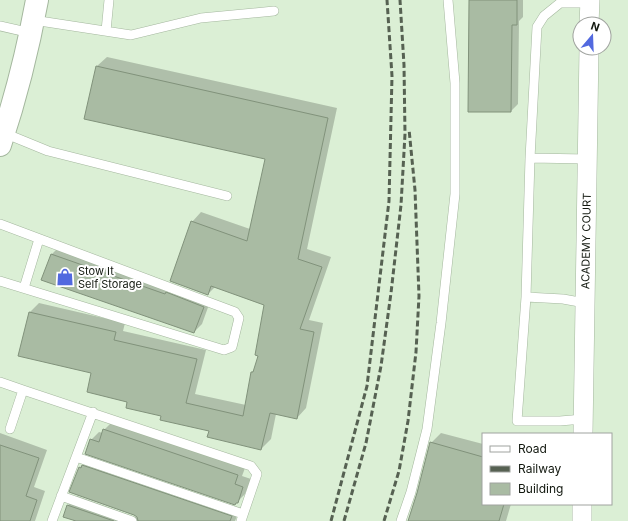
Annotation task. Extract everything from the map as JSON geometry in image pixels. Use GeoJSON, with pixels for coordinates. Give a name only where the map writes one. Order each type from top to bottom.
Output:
{"type":"FeatureCollection","features":[{"type":"Feature","properties":{"kind":"main road"},"geometry":{"type":"LineString","coordinates":[[2,139],[34,18]]}},
{"type":"Feature","properties":{"kind":"street"},"geometry":{"type":"LineString","coordinates":[[589,16],[590,1]]}},
{"type":"Feature","properties":{"kind":"street","name":"ACADEMY COURT"},"geometry":{"type":"LineString","coordinates":[[583,427],[589,56]]}},
{"type":"Feature","properties":{"kind":"street"},"geometry":{"type":"LineString","coordinates":[[582,505],[582,521]]}},
{"type":"Feature","properties":{"kind":"lane"},"geometry":{"type":"LineString","coordinates":[[106,31],[109,0]]}},
{"type":"Feature","properties":{"kind":"lane"},"geometry":{"type":"LineString","coordinates":[[401,521],[427,429],[441,323],[454,194],[455,83],[448,0]]}},
{"type":"Feature","properties":{"kind":"lane"},"geometry":{"type":"LineString","coordinates":[[583,427],[560,421],[517,421],[526,297],[530,158],[537,27],[544,16],[558,2],[590,1]]}},
{"type":"Feature","properties":{"kind":"lane"},"geometry":{"type":"LineString","coordinates":[[0,26],[34,18],[131,35],[201,18],[274,11]]}},
{"type":"Feature","properties":{"kind":"lane"},"geometry":{"type":"LineString","coordinates":[[2,139],[227,196]]}},
{"type":"Feature","properties":{"kind":"lane"},"geometry":{"type":"LineString","coordinates":[[530,158],[587,159]]}},
{"type":"Feature","properties":{"kind":"lane"},"geometry":{"type":"LineString","coordinates":[[0,224],[235,312],[239,318],[232,347],[224,350],[0,281]]}},
{"type":"Feature","properties":{"kind":"lane"},"geometry":{"type":"LineString","coordinates":[[24,288],[39,239]]}},
{"type":"Feature","properties":{"kind":"lane"},"geometry":{"type":"LineString","coordinates":[[526,297],[563,299],[585,303]]}},
{"type":"Feature","properties":{"kind":"lane"},"geometry":{"type":"LineString","coordinates":[[0,382],[251,466],[257,474],[242,517],[76,457]]}},
{"type":"Feature","properties":{"kind":"lane"},"geometry":{"type":"LineString","coordinates":[[10,428],[23,390]]}},
{"type":"Feature","properties":{"kind":"lane"},"geometry":{"type":"LineString","coordinates":[[52,521],[92,412]]}},
{"type":"Feature","properties":{"kind":"lane"},"geometry":{"type":"LineString","coordinates":[[61,496],[132,521]]}},
{"type":"Feature","properties":{"kind":"building"},"geometry":{"type":"Polygon","coordinates":[[[469,0],[517,0],[517,25],[512,25],[511,112],[468,112],[469,0]]]}},
{"type":"Feature","properties":{"kind":"building"},"geometry":{"type":"Polygon","coordinates":[[[96,66],[328,118],[298,259],[322,267],[300,329],[314,332],[297,419],[270,413],[261,450],[207,437],[209,431],[160,420],[161,416],[126,408],[127,402],[87,392],[91,373],[18,356],[29,312],[116,332],[114,340],[197,359],[186,403],[243,416],[251,372],[253,372],[258,356],[255,355],[264,305],[211,286],[208,295],[170,281],[191,221],[247,241],[265,159],[84,119],[96,66]]]}},
{"type":"Feature","properties":{"kind":"building"},"geometry":{"type":"Polygon","coordinates":[[[51,254],[165,294],[166,292],[204,307],[194,333],[41,280],[51,254]]]}},
{"type":"Feature","properties":{"kind":"building"},"geometry":{"type":"Polygon","coordinates":[[[103,429],[238,475],[235,484],[243,487],[238,503],[235,505],[85,454],[90,439],[99,442],[103,429]]]}},
{"type":"Feature","properties":{"kind":"building"},"geometry":{"type":"Polygon","coordinates":[[[430,442],[482,457],[482,505],[504,505],[499,521],[408,521],[430,442]]]}},
{"type":"Feature","properties":{"kind":"building"},"geometry":{"type":"Polygon","coordinates":[[[0,445],[39,458],[26,496],[37,500],[30,521],[0,521],[0,445]]]}},
{"type":"Feature","properties":{"kind":"building"},"geometry":{"type":"Polygon","coordinates":[[[82,465],[232,516],[230,521],[138,521],[137,517],[134,515],[69,492],[79,467],[81,468],[82,465]]]}},
{"type":"Feature","properties":{"kind":"building"},"geometry":{"type":"Polygon","coordinates":[[[67,505],[114,521],[76,521],[63,517],[67,505]]]}},
{"type":"Feature","properties":{"kind":"railway"},"geometry":{"type":"LineString","coordinates":[[331,521],[367,386],[389,201],[392,76],[387,0]]}},
{"type":"Feature","properties":{"kind":"railway"},"geometry":{"type":"LineString","coordinates":[[344,521],[366,443],[381,366],[401,205],[405,134],[404,65],[400,0]]}},
{"type":"Feature","properties":{"kind":"railway"},"geometry":{"type":"LineString","coordinates":[[384,521],[399,471],[408,421],[416,352],[419,296],[415,190],[409,129]]}},
{"type":"Feature","properties":{"kind":"place","name":"Stow It Self Storage"},"geometry":{"type":"Point","coordinates":[65,277]}}]}
